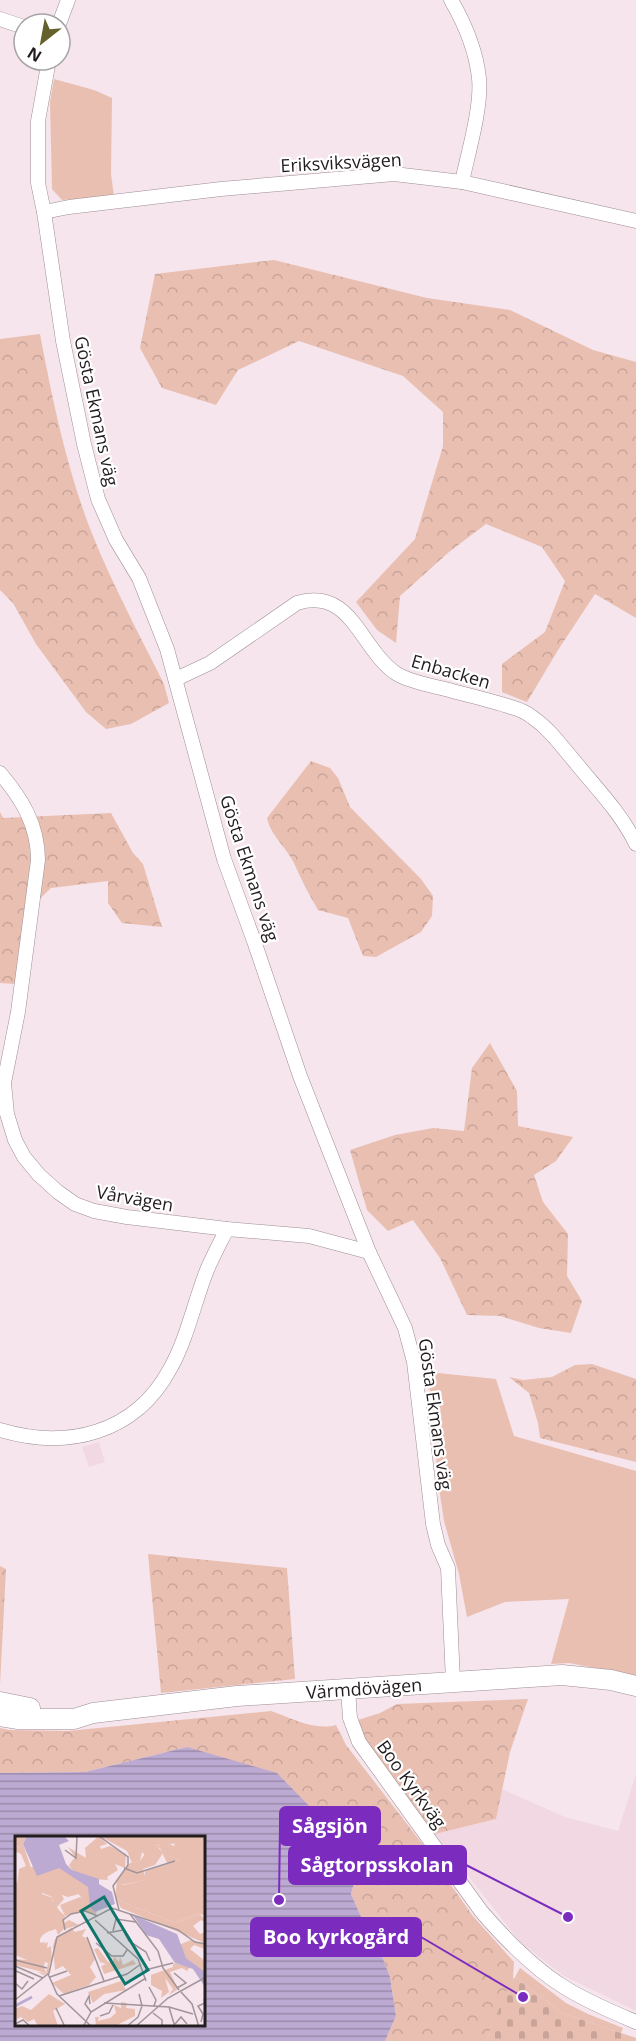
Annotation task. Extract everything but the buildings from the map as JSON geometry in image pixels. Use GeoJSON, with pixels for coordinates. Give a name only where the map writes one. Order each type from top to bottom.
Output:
{"type":"FeatureCollection","features":[{"type":"Feature","properties":{"kind":"main road","name":"Värmdövägen"},"geometry":{"type":"LineString","coordinates":[[0,1716],[17,1719],[74,1719],[93,1713],[237,1696],[562,1675],[611,1680],[636,1686]]}},
{"type":"Feature","properties":{"kind":"main road","name":"Värmdövägen"},"geometry":{"type":"LineString","coordinates":[[0,1702],[34,1709],[71,1709],[93,1713]]}},
{"type":"Feature","properties":{"kind":"street"},"geometry":{"type":"LineString","coordinates":[[452,0],[468,36],[479,78],[478,106],[462,182]]}},
{"type":"Feature","properties":{"kind":"street","name":"Gösta Ekmans väg"},"geometry":{"type":"LineString","coordinates":[[47,72],[38,144],[38,183],[63,341],[84,444],[98,499],[116,540],[139,578],[167,649],[224,859],[300,1076],[369,1252],[405,1328],[414,1362],[434,1524],[438,1545],[448,1568],[453,1682]]}},
{"type":"Feature","properties":{"kind":"street","name":"Eriksviksvägen"},"geometry":{"type":"LineString","coordinates":[[44,212],[141,198],[370,174],[394,174],[462,182],[636,221]]}},
{"type":"Feature","properties":{"kind":"street","name":"Enbacken"},"geometry":{"type":"LineString","coordinates":[[176,679],[210,663],[297,603],[308,599],[323,600],[344,611],[374,651],[397,674],[420,683],[513,708],[531,716],[548,730],[620,816],[636,844]]}},
{"type":"Feature","properties":{"kind":"street","name":"Vårvägen"},"geometry":{"type":"LineString","coordinates":[[0,773],[22,803],[34,825],[38,843],[38,860],[18,1012],[4,1083],[7,1114],[15,1140],[24,1157],[58,1192],[75,1204],[94,1211],[227,1229],[309,1236],[369,1252]]}},
{"type":"Feature","properties":{"kind":"street"},"geometry":{"type":"LineString","coordinates":[[0,1430],[32,1437],[75,1438],[94,1434],[134,1413],[152,1395],[170,1370],[207,1269],[227,1229]]}},
{"type":"Feature","properties":{"kind":"street","name":"Boo Kyrkväg"},"geometry":{"type":"LineString","coordinates":[[348,1689],[350,1718],[359,1742],[481,1911],[531,1962],[562,1986],[636,2022]]}},
{"type":"Feature","properties":{"kind":"shaded area"},"geometry":{"type":"Polygon","coordinates":[[[99,1442],[105,1462],[89,1467],[82,1447],[99,1442]]]}},
{"type":"Feature","properties":{"kind":"shaded area"},"geometry":{"type":"Polygon","coordinates":[[[187,1747],[277,1773],[313,1810],[310,1819],[314,1825],[320,1826],[348,1846],[353,1859],[354,1883],[351,1894],[362,1919],[375,1938],[390,1977],[396,2016],[385,2041],[0,2041],[0,1773],[85,1772],[187,1747]]]}},
{"type":"Feature","properties":{"kind":"shaded area"},"geometry":{"type":"Polygon","coordinates":[[[636,1774],[636,2011],[564,1976],[521,1943],[435,1834],[496,1819],[502,1789],[565,1817],[618,1831],[636,1774]]]}},
{"type":"Feature","properties":{"kind":"green space"},"geometry":{"type":"Polygon","coordinates":[[[54,79],[94,90],[112,98],[111,174],[114,196],[62,200],[52,189],[50,102],[54,79]]]}},
{"type":"Feature","properties":{"kind":"green space"},"geometry":{"type":"Polygon","coordinates":[[[274,260],[427,298],[510,310],[593,350],[636,362],[636,618],[595,594],[527,702],[502,692],[502,664],[545,632],[565,581],[542,547],[486,524],[449,552],[400,596],[396,643],[377,630],[356,602],[415,539],[443,446],[443,412],[403,376],[299,341],[238,370],[216,405],[162,388],[140,348],[155,274],[274,260]]]}},
{"type":"Feature","properties":{"kind":"green space"},"geometry":{"type":"Polygon","coordinates":[[[40,334],[60,431],[89,526],[164,684],[169,703],[131,724],[106,729],[86,712],[36,644],[13,603],[0,590],[0,339],[40,334]]]}},
{"type":"Feature","properties":{"kind":"green space"},"geometry":{"type":"Polygon","coordinates":[[[311,761],[330,768],[338,778],[350,807],[421,879],[433,896],[432,916],[421,932],[376,957],[363,956],[348,918],[318,910],[291,857],[275,836],[267,818],[311,761]]]}},
{"type":"Feature","properties":{"kind":"green space"},"geometry":{"type":"Polygon","coordinates":[[[0,812],[3,818],[111,813],[133,853],[143,864],[162,927],[122,923],[108,903],[108,881],[51,888],[24,914],[15,984],[0,983],[0,812]]]}},
{"type":"Feature","properties":{"kind":"green space"},"geometry":{"type":"Polygon","coordinates":[[[490,1043],[517,1091],[518,1126],[573,1137],[556,1161],[534,1175],[543,1202],[568,1234],[567,1276],[582,1301],[571,1333],[539,1328],[500,1316],[467,1315],[440,1258],[413,1220],[388,1231],[367,1210],[350,1150],[395,1135],[433,1128],[464,1131],[472,1068],[490,1043]]]}},
{"type":"Feature","properties":{"kind":"green space"},"geometry":{"type":"Polygon","coordinates":[[[592,1364],[636,1379],[636,1462],[540,1438],[529,1393],[509,1377],[523,1380],[552,1377],[575,1365],[592,1364]]]}},
{"type":"Feature","properties":{"kind":"green space"},"geometry":{"type":"Polygon","coordinates":[[[428,1372],[496,1379],[514,1436],[636,1471],[636,1676],[569,1663],[551,1664],[569,1599],[505,1602],[467,1617],[459,1574],[444,1521],[428,1372]]]}},
{"type":"Feature","properties":{"kind":"green space"},"geometry":{"type":"Polygon","coordinates":[[[148,1554],[287,1568],[295,1679],[161,1693],[148,1554]]]}},
{"type":"Feature","properties":{"kind":"green space"},"geometry":{"type":"Polygon","coordinates":[[[0,1566],[6,1569],[0,1685],[0,1566]]]}},
{"type":"Feature","properties":{"kind":"green space"},"geometry":{"type":"Polygon","coordinates":[[[528,1699],[510,1752],[496,1819],[435,1834],[365,1739],[358,1720],[380,1713],[397,1704],[528,1699]]]}},
{"type":"Feature","properties":{"kind":"green space"},"geometry":{"type":"Polygon","coordinates":[[[271,1711],[311,1725],[336,1725],[346,1745],[424,1846],[472,1915],[514,1962],[513,1978],[486,2041],[385,2041],[396,2016],[390,1977],[375,1938],[362,1919],[351,1894],[354,1883],[353,1859],[348,1846],[320,1826],[314,1825],[310,1819],[187,1747],[85,1772],[0,1773],[0,1728],[68,1731],[271,1711]]]}},
{"type":"Feature","properties":{"kind":"green space"},"geometry":{"type":"Polygon","coordinates":[[[520,1968],[566,2003],[623,2028],[621,2033],[562,2013],[515,1977],[520,1968]]]}},
{"type":"Feature","properties":{"kind":"green space"},"geometry":{"type":"Polygon","coordinates":[[[515,1977],[562,2013],[636,2038],[636,2041],[486,2041],[510,1982],[515,1977]]]}},
{"type":"Feature","properties":{"kind":"place","name":"Sågsjön"},"geometry":{"type":"Point","coordinates":[279,1900]}},
{"type":"Feature","properties":{"kind":"place","name":"Sågtorpsskolan"},"geometry":{"type":"Point","coordinates":[568,1917]}},
{"type":"Feature","properties":{"kind":"place","name":"Boo kyrkogård"},"geometry":{"type":"Point","coordinates":[523,1997]}}]}
